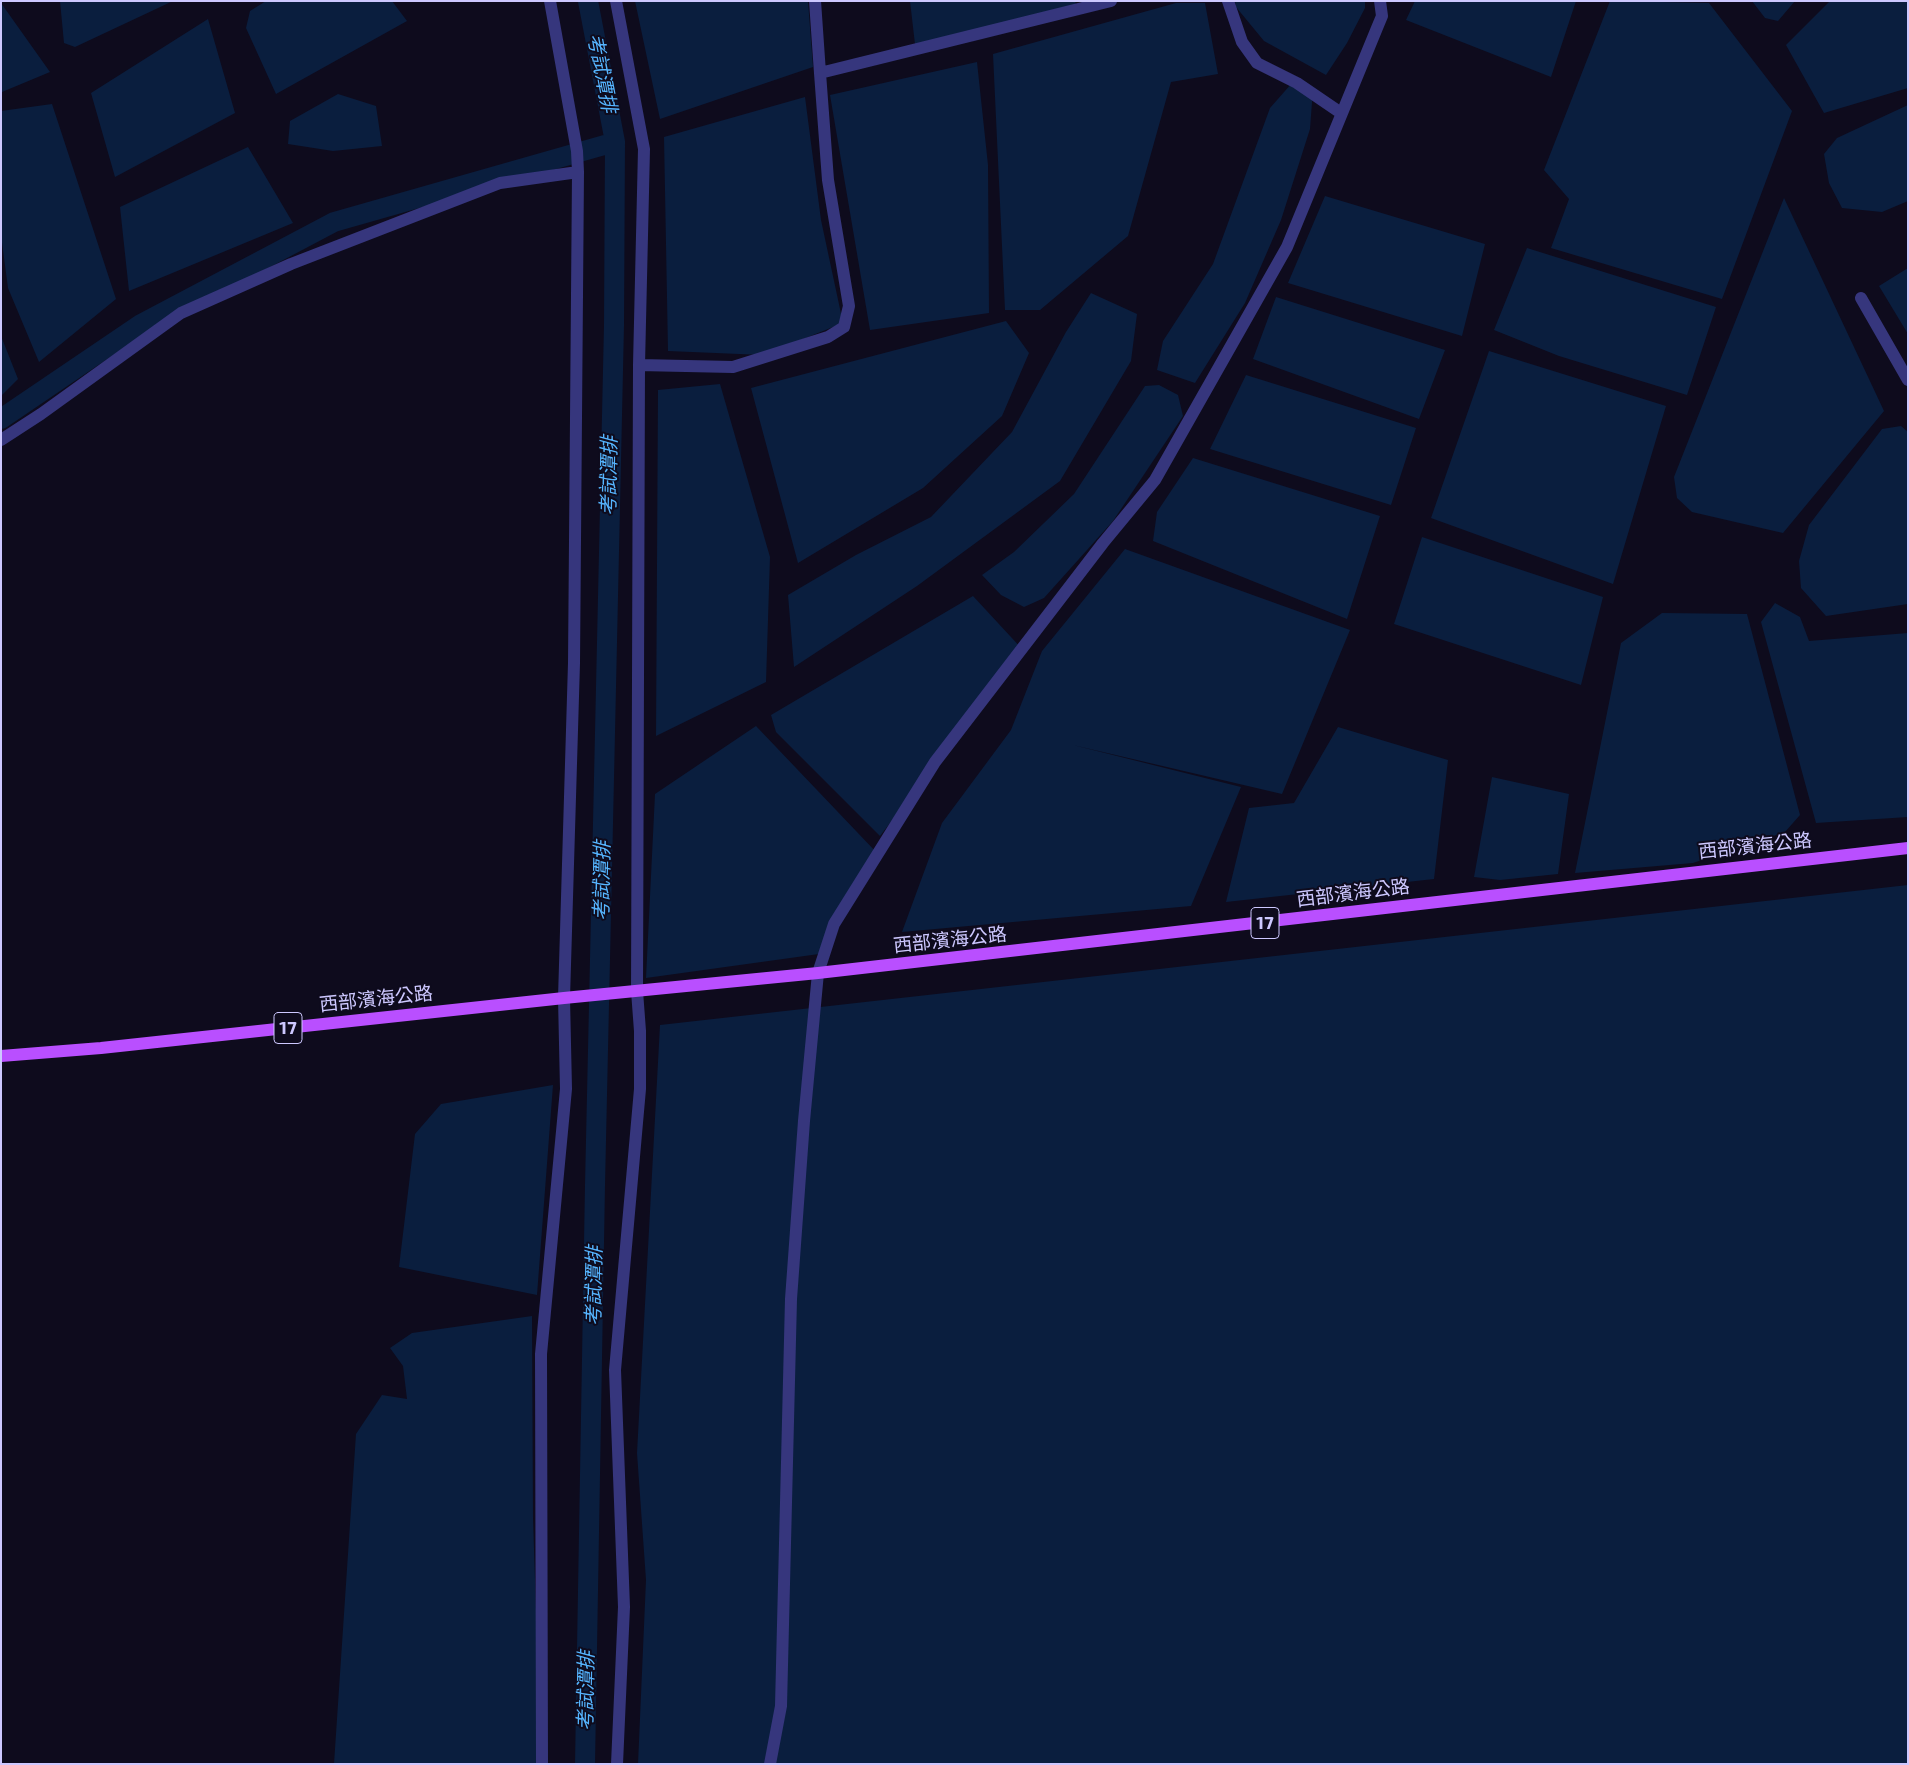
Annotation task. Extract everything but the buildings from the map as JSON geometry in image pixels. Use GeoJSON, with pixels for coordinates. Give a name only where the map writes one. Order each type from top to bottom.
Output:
{"type":"FeatureCollection","features":[{"type":"Feature","properties":{"kind":"main road","name":"西部濱海公路"},"geometry":{"type":"LineString","coordinates":[[1,1056],[111,1047],[570,997],[818,973],[1908,848]]}},
{"type":"Feature","properties":{"kind":"lane"},"geometry":{"type":"LineString","coordinates":[[542,1764],[541,1354],[566,1090],[570,997],[578,172],[576,142],[550,1]]}},
{"type":"Feature","properties":{"kind":"lane"},"geometry":{"type":"LineString","coordinates":[[616,1],[644,149],[639,365],[636,991],[640,1032],[640,1089],[615,1370],[624,1607],[617,1764]]}},
{"type":"Feature","properties":{"kind":"lane"},"geometry":{"type":"LineString","coordinates":[[639,365],[733,367],[828,337],[844,328],[849,306],[828,180],[815,1]]}},
{"type":"Feature","properties":{"kind":"lane"},"geometry":{"type":"LineString","coordinates":[[820,73],[1111,1]]}},
{"type":"Feature","properties":{"kind":"lane"},"geometry":{"type":"LineString","coordinates":[[1228,1],[1242,42],[1257,63],[1297,83],[1341,113]]}},
{"type":"Feature","properties":{"kind":"lane"},"geometry":{"type":"LineString","coordinates":[[770,1764],[781,1706],[791,1299],[804,1122],[818,973],[834,924],[935,762],[986,698],[1103,543],[1156,480],[1288,247],[1382,16],[1380,1]]}},
{"type":"Feature","properties":{"kind":"lane"},"geometry":{"type":"LineString","coordinates":[[1,440],[41,414],[181,313],[292,264],[500,183],[578,172]]}},
{"type":"Feature","properties":{"kind":"lane"},"geometry":{"type":"LineString","coordinates":[[1861,298],[1908,380]]}},
{"type":"Feature","properties":{"kind":"water"},"geometry":{"type":"Polygon","coordinates":[[[60,1],[173,1],[75,47],[64,43],[60,1]]]}},
{"type":"Feature","properties":{"kind":"water"},"geometry":{"type":"Polygon","coordinates":[[[266,1],[392,1],[407,21],[276,94],[246,28],[250,11],[266,1]]]}},
{"type":"Feature","properties":{"kind":"water"},"geometry":{"type":"Polygon","coordinates":[[[635,1],[808,1],[813,67],[660,119],[635,1]]]}},
{"type":"Feature","properties":{"kind":"water"},"geometry":{"type":"Polygon","coordinates":[[[910,1],[1075,1],[1079,14],[916,53],[910,1]]]}},
{"type":"Feature","properties":{"kind":"water"},"geometry":{"type":"Polygon","coordinates":[[[1235,1],[1365,1],[1365,8],[1347,43],[1326,75],[1264,41],[1236,7],[1235,1]]]}},
{"type":"Feature","properties":{"kind":"water"},"geometry":{"type":"Polygon","coordinates":[[[1415,1],[1576,1],[1551,77],[1406,20],[1415,1]]]}},
{"type":"Feature","properties":{"kind":"water"},"geometry":{"type":"Polygon","coordinates":[[[1610,1],[1709,3],[1792,111],[1722,299],[1551,248],[1569,199],[1544,170],[1610,1]]]}},
{"type":"Feature","properties":{"kind":"water"},"geometry":{"type":"Polygon","coordinates":[[[1752,1],[1795,1],[1778,21],[1765,18],[1752,1]]]}},
{"type":"Feature","properties":{"kind":"water"},"geometry":{"type":"Polygon","coordinates":[[[1830,1],[1908,1],[1908,88],[1824,113],[1786,45],[1830,1]]]}},
{"type":"Feature","properties":{"kind":"water"},"geometry":{"type":"Polygon","coordinates":[[[1,3],[50,72],[2,92],[1,92],[1,3]]]}},
{"type":"Feature","properties":{"kind":"water"},"geometry":{"type":"Polygon","coordinates":[[[1176,3],[1205,3],[1218,74],[1171,82],[1128,236],[1040,310],[1005,310],[993,54],[1176,3]]]}},
{"type":"Feature","properties":{"kind":"water"},"geometry":{"type":"Polygon","coordinates":[[[208,19],[235,113],[115,177],[91,93],[208,19]]]}},
{"type":"Feature","properties":{"kind":"water"},"geometry":{"type":"Polygon","coordinates":[[[977,62],[988,165],[989,313],[870,330],[830,95],[977,62]]]}},
{"type":"Feature","properties":{"kind":"water"},"geometry":{"type":"Polygon","coordinates":[[[1292,83],[1313,89],[1310,129],[1281,220],[1245,303],[1195,383],[1157,370],[1163,341],[1213,264],[1270,108],[1292,83]]]}},
{"type":"Feature","properties":{"kind":"water"},"geometry":{"type":"Polygon","coordinates":[[[338,94],[376,106],[382,146],[333,151],[288,144],[290,121],[338,94]]]}},
{"type":"Feature","properties":{"kind":"water"},"geometry":{"type":"Polygon","coordinates":[[[805,97],[821,220],[843,323],[763,355],[668,351],[664,137],[805,97]]]}},
{"type":"Feature","properties":{"kind":"water"},"geometry":{"type":"Polygon","coordinates":[[[52,104],[116,299],[39,362],[8,288],[1,235],[1,111],[52,104]]]}},
{"type":"Feature","properties":{"kind":"water"},"geometry":{"type":"Polygon","coordinates":[[[1908,105],[1908,201],[1882,212],[1842,208],[1829,183],[1824,154],[1837,138],[1908,105]]]}},
{"type":"Feature","properties":{"kind":"water"},"geometry":{"type":"Polygon","coordinates":[[[248,147],[293,223],[129,291],[120,207],[248,147]]]}},
{"type":"Feature","properties":{"kind":"water"},"geometry":{"type":"Polygon","coordinates":[[[1325,196],[1485,244],[1462,336],[1288,283],[1325,196]]]}},
{"type":"Feature","properties":{"kind":"water"},"geometry":{"type":"Polygon","coordinates":[[[1784,198],[1884,411],[1783,533],[1692,512],[1677,498],[1674,477],[1784,198]]]}},
{"type":"Feature","properties":{"kind":"water"},"geometry":{"type":"Polygon","coordinates":[[[1527,248],[1716,307],[1687,395],[1559,356],[1494,330],[1527,248]]]}},
{"type":"Feature","properties":{"kind":"water"},"geometry":{"type":"Polygon","coordinates":[[[1908,268],[1908,334],[1879,286],[1908,268]]]}},
{"type":"Feature","properties":{"kind":"water"},"geometry":{"type":"Polygon","coordinates":[[[1091,293],[1137,314],[1131,361],[1060,481],[917,586],[794,667],[788,595],[856,555],[931,517],[1012,432],[1066,332],[1091,293]]]}},
{"type":"Feature","properties":{"kind":"water"},"geometry":{"type":"Polygon","coordinates":[[[1276,297],[1445,350],[1419,419],[1253,359],[1276,297]]]}},
{"type":"Feature","properties":{"kind":"water"},"geometry":{"type":"Polygon","coordinates":[[[1006,321],[1029,353],[1002,416],[923,488],[798,563],[751,388],[1006,321]]]}},
{"type":"Feature","properties":{"kind":"water"},"geometry":{"type":"Polygon","coordinates":[[[1,336],[18,379],[1,396],[1,336]]]}},
{"type":"Feature","properties":{"kind":"water"},"geometry":{"type":"Polygon","coordinates":[[[1489,351],[1666,406],[1613,584],[1431,518],[1489,351]]]}},
{"type":"Feature","properties":{"kind":"water"},"geometry":{"type":"Polygon","coordinates":[[[1246,375],[1416,428],[1391,505],[1210,449],[1246,375]]]}},
{"type":"Feature","properties":{"kind":"water"},"geometry":{"type":"Polygon","coordinates":[[[720,384],[770,557],[766,682],[656,736],[658,390],[720,384]]]}},
{"type":"Feature","properties":{"kind":"water"},"geometry":{"type":"Polygon","coordinates":[[[1159,385],[1178,395],[1183,416],[1113,521],[1044,598],[1024,607],[1001,595],[982,575],[1014,552],[1074,494],[1145,386],[1159,385]]]}},
{"type":"Feature","properties":{"kind":"water"},"geometry":{"type":"Polygon","coordinates":[[[1901,426],[1908,432],[1908,604],[1826,616],[1801,588],[1799,561],[1809,525],[1882,429],[1901,426]]]}},
{"type":"Feature","properties":{"kind":"water"},"geometry":{"type":"Polygon","coordinates":[[[1193,458],[1380,516],[1347,619],[1153,541],[1157,512],[1193,458]]]}},
{"type":"Feature","properties":{"kind":"water"},"geometry":{"type":"Polygon","coordinates":[[[1422,537],[1603,597],[1581,685],[1394,624],[1422,537]]]}},
{"type":"Feature","properties":{"kind":"water"},"geometry":{"type":"Polygon","coordinates":[[[1125,549],[1350,630],[1282,794],[1073,745],[1241,787],[1191,906],[902,932],[942,823],[1011,730],[1042,651],[1125,549]]]}},
{"type":"Feature","properties":{"kind":"water"},"geometry":{"type":"Polygon","coordinates":[[[973,596],[1023,650],[880,836],[776,732],[771,715],[973,596]]]}},
{"type":"Feature","properties":{"kind":"water"},"geometry":{"type":"Polygon","coordinates":[[[1775,603],[1800,617],[1809,641],[1908,633],[1908,817],[1816,823],[1761,622],[1775,603]]]}},
{"type":"Feature","properties":{"kind":"water"},"geometry":{"type":"Polygon","coordinates":[[[1662,613],[1747,614],[1800,815],[1785,832],[1693,863],[1575,873],[1621,643],[1662,613]]]}},
{"type":"Feature","properties":{"kind":"water"},"geometry":{"type":"Polygon","coordinates":[[[756,726],[877,853],[819,954],[646,978],[655,794],[756,726]]]}},
{"type":"Feature","properties":{"kind":"water"},"geometry":{"type":"Polygon","coordinates":[[[1338,727],[1448,760],[1434,879],[1226,902],[1249,808],[1294,803],[1338,727]]]}},
{"type":"Feature","properties":{"kind":"water"},"geometry":{"type":"Polygon","coordinates":[[[1492,777],[1569,794],[1558,874],[1500,880],[1474,877],[1492,777]]]}},
{"type":"Feature","properties":{"kind":"water"},"geometry":{"type":"Polygon","coordinates":[[[1908,885],[1908,1764],[638,1764],[646,1580],[637,1453],[660,1025],[1908,885]]]}},
{"type":"Feature","properties":{"kind":"water"},"geometry":{"type":"Polygon","coordinates":[[[553,1085],[537,1295],[399,1267],[415,1134],[441,1104],[553,1085]]]}},
{"type":"Feature","properties":{"kind":"water"},"geometry":{"type":"Polygon","coordinates":[[[532,1316],[533,1518],[541,1764],[334,1764],[356,1434],[382,1395],[407,1399],[403,1366],[390,1348],[412,1333],[532,1316]]]}},
{"type":"Feature","properties":{"kind":"waterway","name":"考試潭排"},"geometry":{"type":"LineString","coordinates":[[585,1764],[595,1185],[614,325],[615,142],[588,1]]}},
{"type":"Feature","properties":{"kind":"waterway"},"geometry":{"type":"LineString","coordinates":[[1,419],[141,324],[334,222],[615,142]]}}]}
